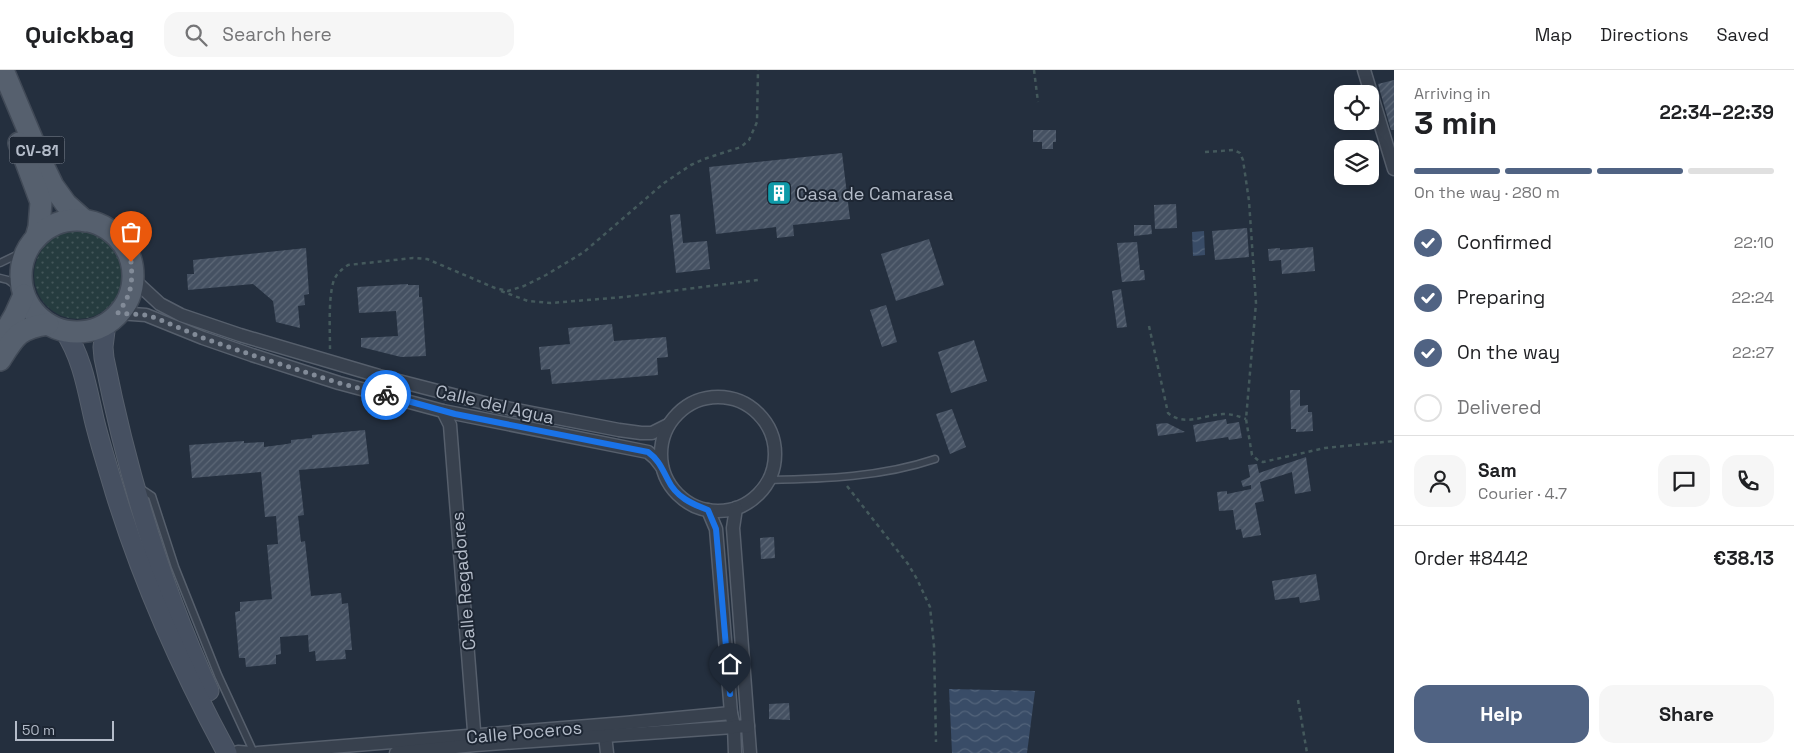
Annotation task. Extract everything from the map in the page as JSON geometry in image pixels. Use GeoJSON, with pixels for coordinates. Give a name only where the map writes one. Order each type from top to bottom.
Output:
{"type":"FeatureCollection","features":[{"type":"Feature","properties":{"kind":"main road","name":"CV-81"},"geometry":{"type":"LineString","coordinates":[[3,70],[53,186],[66,204],[85,221]]}},
{"type":"Feature","properties":{"kind":"main road","name":"CV-81"},"geometry":{"type":"LineString","coordinates":[[0,91],[40,202],[40,227],[32,244]]}},
{"type":"Feature","properties":{"kind":"main road"},"geometry":{"type":"LineString","coordinates":[[0,360],[19,333],[36,326],[56,327],[78,332],[93,330],[112,318],[126,303],[133,279],[131,262],[125,248],[114,235],[101,226],[85,221],[72,220],[58,223],[46,229],[32,244],[21,269],[23,292],[38,316],[56,327]]}},
{"type":"Feature","properties":{"kind":"main road"},"geometry":{"type":"LineString","coordinates":[[0,340],[15,316],[23,292]]}},
{"type":"Feature","properties":{"kind":"street"},"geometry":{"type":"LineString","coordinates":[[1364,70],[1394,169]]}},
{"type":"Feature","properties":{"kind":"street","name":"Calle del Agua"},"geometry":{"type":"LineString","coordinates":[[133,279],[149,295],[171,311],[329,362],[496,406],[619,430],[652,433],[668,424]]}},
{"type":"Feature","properties":{"kind":"street","name":"Calle del Agua"},"geometry":{"type":"LineString","coordinates":[[112,318],[146,315],[203,338],[339,383],[443,411],[648,452],[662,467]]}},
{"type":"Feature","properties":{"kind":"street"},"geometry":{"type":"LineString","coordinates":[[112,318],[103,347],[104,358],[133,484],[152,546],[176,613],[208,689],[245,753]]}},
{"type":"Feature","properties":{"kind":"street"},"geometry":{"type":"LineString","coordinates":[[56,327],[75,348],[80,360],[115,493],[144,573],[185,670],[245,753]]}},
{"type":"Feature","properties":{"kind":"street"},"geometry":{"type":"LineString","coordinates":[[711,397],[729,397],[746,403],[760,414],[770,429],[775,446],[774,463],[769,480],[761,492],[749,502],[736,508],[708,510],[692,504],[679,495],[668,482],[662,467],[661,452],[668,424],[679,411],[694,401],[711,397]]}},
{"type":"Feature","properties":{"kind":"street","name":"Calle Regadores"},"geometry":{"type":"LineString","coordinates":[[443,411],[450,425],[479,745]]}},
{"type":"Feature","properties":{"kind":"street","name":"Calle Regadores"},"geometry":{"type":"LineString","coordinates":[[466,416],[457,435],[479,745]]}},
{"type":"Feature","properties":{"kind":"street"},"geometry":{"type":"LineString","coordinates":[[736,508],[733,528],[750,753]]}},
{"type":"Feature","properties":{"kind":"street"},"geometry":{"type":"LineString","coordinates":[[708,510],[716,529],[735,753]]}},
{"type":"Feature","properties":{"kind":"street","name":"Calle Poceros"},"geometry":{"type":"LineString","coordinates":[[245,753],[479,745],[731,713]]}},
{"type":"Feature","properties":{"kind":"street","name":"Calle Poceros"},"geometry":{"type":"LineString","coordinates":[[396,753],[606,735],[748,726]]}},
{"type":"Feature","properties":{"kind":"street"},"geometry":{"type":"LineString","coordinates":[[606,735],[607,753]]}},
{"type":"Feature","properties":{"kind":"lane"},"geometry":{"type":"LineString","coordinates":[[0,263],[32,244]]}},
{"type":"Feature","properties":{"kind":"lane"},"geometry":{"type":"LineString","coordinates":[[0,278],[8,280],[23,292]]}},
{"type":"Feature","properties":{"kind":"lane"},"geometry":{"type":"LineString","coordinates":[[769,480],[839,477],[913,467],[935,459]]}},
{"type":"Feature","properties":{"kind":"path"},"geometry":{"type":"LineString","coordinates":[[495,288],[508,290],[524,286],[546,275],[584,252],[664,183],[704,159],[741,147],[749,140],[756,122],[758,70]]}},
{"type":"Feature","properties":{"kind":"path"},"geometry":{"type":"LineString","coordinates":[[1034,70],[1038,102]]}},
{"type":"Feature","properties":{"kind":"path"},"geometry":{"type":"LineString","coordinates":[[1205,152],[1234,150],[1240,153],[1243,160],[1250,210],[1256,303],[1246,419],[1252,455],[1259,462],[1263,462],[1325,448],[1394,441]]}},
{"type":"Feature","properties":{"kind":"path"},"geometry":{"type":"LineString","coordinates":[[329,362],[334,279],[348,265],[413,258],[427,260],[528,301],[551,303],[624,297],[758,280]]}},
{"type":"Feature","properties":{"kind":"path"},"geometry":{"type":"LineString","coordinates":[[1149,326],[1168,413],[1181,420],[1221,414],[1232,414],[1246,419]]}},
{"type":"Feature","properties":{"kind":"path"},"geometry":{"type":"LineString","coordinates":[[839,477],[908,564],[930,608],[934,646],[936,742]]}},
{"type":"Feature","properties":{"kind":"path"},"geometry":{"type":"LineString","coordinates":[[1298,700],[1307,753]]}},
{"type":"Feature","properties":{"kind":"green space"},"geometry":{"type":"Polygon","coordinates":[[[78,231],[95,235],[109,244],[118,258],[122,275],[118,292],[109,306],[95,315],[78,319],[61,315],[47,306],[38,292],[34,275],[38,258],[47,244],[61,235],[78,231]]]}},
{"type":"Feature","properties":{"kind":"water"},"geometry":{"type":"Polygon","coordinates":[[[1204,231],[1205,255],[1193,256],[1192,232],[1204,231]]]}},
{"type":"Feature","properties":{"kind":"water"},"geometry":{"type":"Polygon","coordinates":[[[949,689],[1035,691],[1027,753],[952,753],[949,689]]]}},
{"type":"Feature","properties":{"kind":"building"},"geometry":{"type":"Polygon","coordinates":[[[1394,80],[1394,130],[1391,130],[1378,84],[1394,80]]]}},
{"type":"Feature","properties":{"kind":"building"},"geometry":{"type":"Polygon","coordinates":[[[1033,130],[1056,130],[1056,142],[1053,142],[1053,149],[1042,149],[1042,142],[1033,142],[1033,130]]]}},
{"type":"Feature","properties":{"kind":"building","name":"Casa de Camarasa"},"geometry":{"type":"Polygon","coordinates":[[[842,153],[850,219],[793,225],[794,236],[777,238],[776,227],[716,234],[709,167],[842,153]]]}},
{"type":"Feature","properties":{"kind":"building"},"geometry":{"type":"Polygon","coordinates":[[[1176,204],[1177,228],[1155,229],[1154,205],[1176,204]]]}},
{"type":"Feature","properties":{"kind":"building"},"geometry":{"type":"Polygon","coordinates":[[[680,214],[683,243],[707,241],[710,269],[676,273],[670,215],[680,214]]]}},
{"type":"Feature","properties":{"kind":"building"},"geometry":{"type":"Polygon","coordinates":[[[1134,225],[1151,225],[1152,234],[1134,236],[1134,225]]]}},
{"type":"Feature","properties":{"kind":"building"},"geometry":{"type":"Polygon","coordinates":[[[1247,228],[1249,257],[1215,260],[1212,231],[1247,228]]]}},
{"type":"Feature","properties":{"kind":"building"},"geometry":{"type":"Polygon","coordinates":[[[929,239],[944,285],[896,301],[881,254],[929,239]]]}},
{"type":"Feature","properties":{"kind":"building"},"geometry":{"type":"Polygon","coordinates":[[[1137,242],[1140,270],[1144,270],[1145,280],[1122,282],[1117,243],[1137,242]]]}},
{"type":"Feature","properties":{"kind":"building"},"geometry":{"type":"Polygon","coordinates":[[[1313,247],[1315,271],[1282,274],[1281,260],[1269,261],[1268,249],[1280,248],[1280,250],[1313,247]]]}},
{"type":"Feature","properties":{"kind":"building"},"geometry":{"type":"Polygon","coordinates":[[[306,248],[309,294],[304,295],[305,305],[298,306],[300,328],[276,322],[273,301],[253,284],[188,290],[187,274],[194,274],[193,260],[306,248]]]}},
{"type":"Feature","properties":{"kind":"building"},"geometry":{"type":"Polygon","coordinates":[[[419,285],[419,297],[422,297],[426,356],[401,357],[361,347],[361,338],[398,336],[396,311],[359,313],[357,287],[419,285]]]}},
{"type":"Feature","properties":{"kind":"building"},"geometry":{"type":"Polygon","coordinates":[[[1121,289],[1127,327],[1117,328],[1112,291],[1121,289]]]}},
{"type":"Feature","properties":{"kind":"building"},"geometry":{"type":"Polygon","coordinates":[[[886,305],[897,342],[882,347],[870,310],[886,305]]]}},
{"type":"Feature","properties":{"kind":"building"},"geometry":{"type":"Polygon","coordinates":[[[612,324],[614,341],[666,337],[668,357],[657,358],[658,375],[552,384],[550,369],[541,370],[539,347],[570,344],[568,328],[612,324]]]}},
{"type":"Feature","properties":{"kind":"building"},"geometry":{"type":"Polygon","coordinates":[[[974,340],[987,381],[951,393],[938,352],[974,340]]]}},
{"type":"Feature","properties":{"kind":"building"},"geometry":{"type":"Polygon","coordinates":[[[1290,390],[1300,390],[1300,406],[1308,405],[1308,412],[1312,412],[1313,431],[1296,432],[1296,429],[1291,429],[1290,390]]]}},
{"type":"Feature","properties":{"kind":"building"},"geometry":{"type":"Polygon","coordinates":[[[952,409],[966,447],[950,454],[936,414],[952,409]]]}},
{"type":"Feature","properties":{"kind":"building"},"geometry":{"type":"Polygon","coordinates":[[[1226,419],[1227,424],[1239,422],[1242,438],[1229,440],[1228,437],[1196,442],[1193,425],[1226,419]]]}},
{"type":"Feature","properties":{"kind":"building"},"geometry":{"type":"Polygon","coordinates":[[[1167,423],[1185,432],[1158,436],[1156,424],[1167,423]]]}},
{"type":"Feature","properties":{"kind":"building"},"geometry":{"type":"Polygon","coordinates":[[[365,430],[369,464],[299,470],[304,515],[298,516],[301,542],[305,541],[311,596],[341,593],[342,604],[348,603],[352,650],[345,650],[346,659],[316,661],[315,651],[309,652],[308,635],[280,637],[281,654],[276,655],[276,664],[246,667],[245,658],[239,658],[235,612],[240,611],[240,602],[272,599],[267,545],[278,544],[276,516],[265,517],[261,472],[192,478],[189,445],[244,441],[244,443],[264,442],[264,447],[291,443],[291,440],[312,438],[312,435],[365,430]]]}},
{"type":"Feature","properties":{"kind":"building"},"geometry":{"type":"Polygon","coordinates":[[[1306,457],[1311,491],[1295,494],[1292,472],[1260,482],[1264,501],[1255,503],[1261,535],[1243,538],[1241,529],[1236,530],[1233,510],[1219,511],[1217,492],[1227,491],[1227,494],[1251,489],[1251,485],[1243,487],[1241,481],[1250,477],[1248,465],[1257,464],[1259,473],[1306,457]]]}},
{"type":"Feature","properties":{"kind":"building"},"geometry":{"type":"Polygon","coordinates":[[[774,537],[775,558],[761,559],[760,538],[774,537]]]}},
{"type":"Feature","properties":{"kind":"building"},"geometry":{"type":"Polygon","coordinates":[[[1316,574],[1320,600],[1300,603],[1299,597],[1275,600],[1272,581],[1316,574]]]}},
{"type":"Feature","properties":{"kind":"building"},"geometry":{"type":"Polygon","coordinates":[[[789,703],[790,720],[769,719],[769,704],[789,703]]]}},
{"type":"Feature","properties":{"kind":"way so far"},"geometry":{"type":"LineString","coordinates":[[131,262],[133,279],[131,291],[126,303],[118,313],[146,315],[156,318],[203,338],[252,355],[339,383],[386,395]]}},
{"type":"Feature","properties":{"kind":"place","name":"Casa de Camarasa"},"geometry":{"type":"Point","coordinates":[779,193]}},
{"type":"Feature","properties":{"kind":"route"},"geometry":{"type":"LineString","coordinates":[[386,395],[455,414],[648,452],[655,458],[662,467],[668,482],[679,495],[692,504],[708,510],[716,529],[730,694]]}}]}
